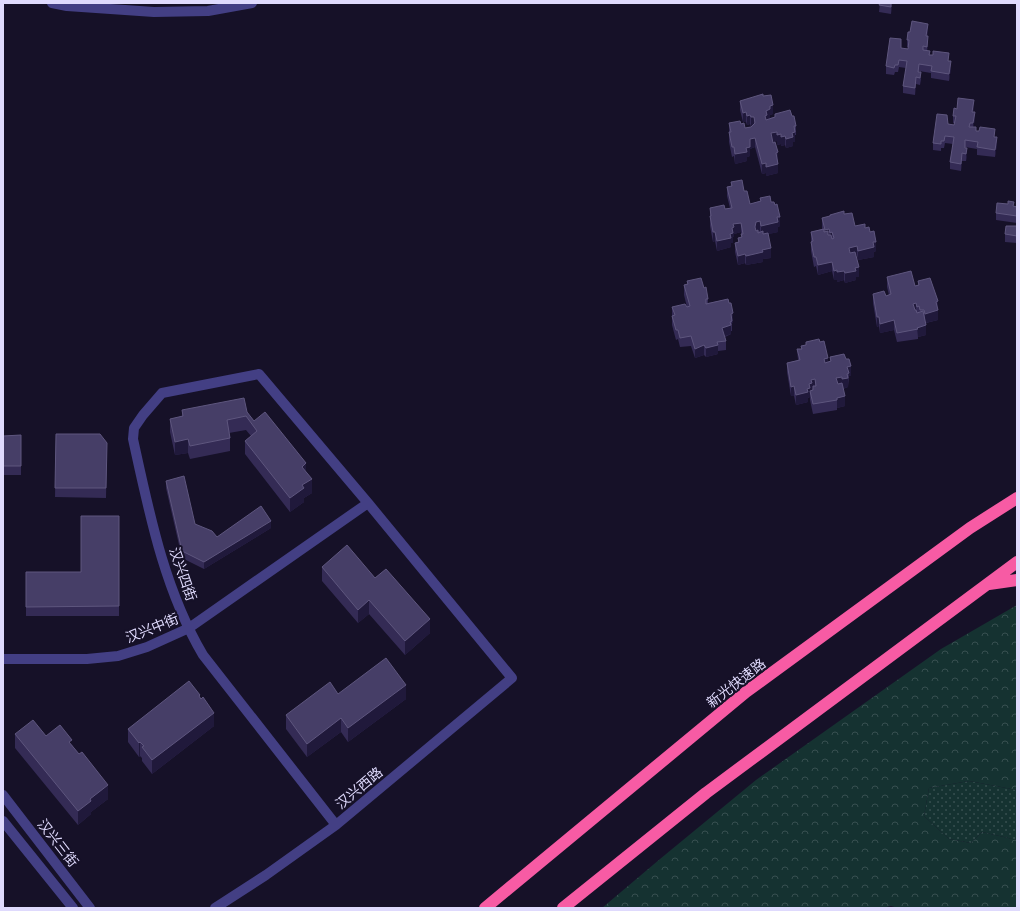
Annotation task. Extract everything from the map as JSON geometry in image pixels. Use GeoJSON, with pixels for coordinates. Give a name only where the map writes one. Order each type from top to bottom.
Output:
{"type":"FeatureCollection","features":[{"type":"Feature","properties":{"kind":"highway","name":"新光快速路"},"geometry":{"type":"LineString","coordinates":[[485,908],[746,692],[970,528],[1017,498]]}},
{"type":"Feature","properties":{"kind":"highway"},"geometry":{"type":"LineString","coordinates":[[563,908],[706,793],[1017,562]]}},
{"type":"Feature","properties":{"kind":"highway"},"geometry":{"type":"LineString","coordinates":[[986,584],[1017,580]]}},
{"type":"Feature","properties":{"kind":"street"},"geometry":{"type":"LineString","coordinates":[[48,3],[154,12],[208,11],[252,3]]}},
{"type":"Feature","properties":{"kind":"street","name":"汉兴四街"},"geometry":{"type":"LineString","coordinates":[[336,825],[203,655],[189,628],[175,598],[150,520],[133,439],[134,428],[142,414],[162,393],[259,374],[368,503]]}},
{"type":"Feature","properties":{"kind":"street","name":"汉兴中街"},"geometry":{"type":"LineString","coordinates":[[3,659],[87,659],[118,656],[147,647],[189,628],[368,503]]}},
{"type":"Feature","properties":{"kind":"street","name":"汉兴西路"},"geometry":{"type":"LineString","coordinates":[[215,908],[266,875],[336,825],[512,678],[368,503]]}},
{"type":"Feature","properties":{"kind":"street","name":"汉兴三街"},"geometry":{"type":"LineString","coordinates":[[3,796],[90,908]]}},
{"type":"Feature","properties":{"kind":"street","name":"汉兴三街"},"geometry":{"type":"LineString","coordinates":[[3,821],[68,903],[74,908]]}},
{"type":"Feature","properties":{"kind":"green space"},"geometry":{"type":"Polygon","coordinates":[[[1017,605],[1017,790],[969,781],[929,788],[924,816],[949,839],[971,843],[982,832],[1017,840],[1017,908],[898,908],[891,906],[882,908],[602,908],[756,780],[941,649],[1017,605]]]}},
{"type":"Feature","properties":{"kind":"green space"},"geometry":{"type":"Polygon","coordinates":[[[969,781],[1017,790],[1017,840],[982,832],[971,843],[949,839],[924,816],[929,788],[969,781]]]}},
{"type":"Feature","properties":{"kind":"building"},"geometry":{"type":"Polygon","coordinates":[[[880,3],[891,3],[891,7],[879,5],[880,3]]]}},
{"type":"Feature","properties":{"kind":"building"},"geometry":{"type":"Polygon","coordinates":[[[912,21],[928,24],[926,36],[928,36],[927,47],[923,46],[923,50],[930,51],[929,55],[933,55],[933,51],[949,53],[948,61],[951,61],[949,74],[931,71],[932,66],[919,64],[918,72],[921,72],[920,78],[916,77],[915,88],[903,86],[907,61],[899,60],[898,65],[895,65],[894,68],[886,66],[890,38],[901,39],[901,48],[908,49],[908,32],[910,32],[912,21]]]}},
{"type":"Feature","properties":{"kind":"building"},"geometry":{"type":"Polygon","coordinates":[[[763,94],[763,96],[771,95],[773,105],[766,111],[766,120],[775,117],[775,114],[790,110],[792,116],[794,116],[796,126],[794,126],[795,132],[792,133],[793,137],[786,139],[785,136],[781,137],[781,134],[777,135],[777,132],[771,133],[773,143],[775,142],[778,152],[776,153],[778,164],[766,167],[766,163],[762,164],[755,138],[750,139],[750,147],[746,148],[747,152],[735,154],[729,132],[731,132],[729,123],[740,121],[741,124],[744,123],[745,128],[751,127],[755,123],[754,117],[751,117],[750,115],[747,116],[746,112],[743,113],[740,101],[763,94]]]}},
{"type":"Feature","properties":{"kind":"building"},"geometry":{"type":"Polygon","coordinates":[[[958,98],[974,100],[972,112],[975,112],[973,123],[970,123],[969,127],[976,127],[976,131],[979,131],[980,127],[995,129],[994,137],[997,137],[995,150],[977,147],[978,142],[965,140],[965,148],[967,148],[966,154],[962,153],[961,164],[950,162],[954,137],[945,136],[944,141],[941,141],[941,144],[933,143],[937,114],[947,115],[948,124],[954,125],[956,116],[953,116],[954,108],[957,109],[958,98]]]}},
{"type":"Feature","properties":{"kind":"building"},"geometry":{"type":"Polygon","coordinates":[[[742,180],[744,191],[747,191],[750,204],[761,201],[760,198],[770,196],[771,202],[774,202],[775,205],[777,204],[780,217],[777,217],[778,222],[761,226],[760,221],[756,222],[755,227],[756,231],[758,230],[758,233],[763,231],[763,234],[768,233],[771,248],[762,250],[763,252],[746,256],[745,254],[738,256],[735,243],[739,242],[738,238],[742,237],[741,234],[743,234],[741,223],[733,224],[733,233],[730,234],[731,238],[717,241],[715,232],[713,232],[710,208],[724,205],[725,209],[732,208],[727,187],[732,186],[731,182],[742,180]]]}},
{"type":"Feature","properties":{"kind":"building"},"geometry":{"type":"Polygon","coordinates":[[[1008,201],[1014,202],[1013,206],[1017,207],[1017,216],[996,213],[997,203],[1008,204],[1008,201]]]}},
{"type":"Feature","properties":{"kind":"building"},"geometry":{"type":"Polygon","coordinates":[[[844,211],[844,214],[852,213],[855,226],[865,224],[865,228],[869,227],[870,232],[874,231],[876,242],[873,242],[874,247],[858,251],[857,246],[849,248],[850,253],[855,252],[859,267],[855,268],[856,271],[845,273],[844,271],[834,271],[832,262],[818,265],[816,257],[814,257],[811,242],[813,241],[811,232],[824,229],[824,232],[828,231],[828,235],[831,235],[832,239],[834,238],[829,229],[825,230],[822,218],[844,211]]]}},
{"type":"Feature","properties":{"kind":"building"},"geometry":{"type":"Polygon","coordinates":[[[1006,226],[1017,226],[1017,236],[1005,234],[1006,226]]]}},
{"type":"Feature","properties":{"kind":"building"},"geometry":{"type":"Polygon","coordinates":[[[911,271],[915,286],[919,285],[918,281],[930,278],[938,301],[936,302],[938,310],[925,314],[924,310],[920,310],[919,306],[917,307],[916,303],[913,304],[917,313],[923,311],[926,325],[917,328],[918,329],[897,333],[894,320],[880,324],[879,317],[877,317],[873,294],[884,291],[886,296],[891,294],[887,277],[911,271]]]}},
{"type":"Feature","properties":{"kind":"building"},"geometry":{"type":"Polygon","coordinates":[[[701,278],[704,288],[706,287],[708,299],[706,299],[706,304],[728,299],[729,303],[731,303],[733,313],[731,314],[731,325],[722,328],[726,341],[717,342],[718,345],[706,348],[704,345],[695,349],[691,336],[680,338],[672,316],[675,315],[672,307],[685,304],[687,307],[690,306],[684,285],[688,284],[687,281],[701,278]]]}},
{"type":"Feature","properties":{"kind":"building"},"geometry":{"type":"Polygon","coordinates":[[[819,339],[820,342],[824,341],[828,358],[824,359],[825,363],[831,361],[830,357],[844,354],[846,359],[849,359],[851,366],[847,367],[849,373],[847,374],[848,378],[836,378],[838,384],[842,383],[845,396],[837,398],[837,400],[813,404],[810,391],[813,390],[813,386],[816,386],[815,379],[811,380],[812,383],[809,384],[810,388],[807,389],[808,392],[796,395],[794,386],[791,387],[787,363],[800,360],[797,349],[802,349],[801,346],[806,345],[806,342],[819,339]]]}},
{"type":"Feature","properties":{"kind":"building"},"geometry":{"type":"Polygon","coordinates":[[[244,398],[247,412],[254,421],[265,412],[306,463],[302,467],[312,479],[302,485],[304,488],[290,498],[245,441],[257,431],[246,416],[227,420],[230,438],[190,446],[188,439],[175,442],[170,419],[183,416],[182,410],[244,398]]]}},
{"type":"Feature","properties":{"kind":"building"},"geometry":{"type":"Polygon","coordinates":[[[56,434],[100,434],[107,443],[106,488],[55,488],[56,434]]]}},
{"type":"Feature","properties":{"kind":"building"},"geometry":{"type":"Polygon","coordinates":[[[21,435],[21,466],[3,466],[3,436],[21,435]]]}},
{"type":"Feature","properties":{"kind":"building"},"geometry":{"type":"Polygon","coordinates":[[[184,476],[195,524],[212,531],[217,537],[261,506],[271,521],[204,562],[182,551],[166,481],[184,476]]]}},
{"type":"Feature","properties":{"kind":"building"},"geometry":{"type":"Polygon","coordinates":[[[81,516],[119,516],[119,606],[26,607],[26,572],[81,572],[81,516]]]}},
{"type":"Feature","properties":{"kind":"building"},"geometry":{"type":"Polygon","coordinates":[[[347,545],[375,578],[386,569],[430,619],[405,641],[369,600],[358,610],[322,567],[347,545]]]}},
{"type":"Feature","properties":{"kind":"building"},"geometry":{"type":"Polygon","coordinates":[[[386,658],[406,685],[348,728],[341,718],[307,744],[286,715],[330,682],[338,694],[386,658]]]}},
{"type":"Feature","properties":{"kind":"building"},"geometry":{"type":"Polygon","coordinates":[[[189,681],[200,695],[199,696],[201,699],[203,697],[214,713],[152,760],[142,747],[144,746],[140,742],[139,743],[128,729],[189,681]]]}},
{"type":"Feature","properties":{"kind":"building"},"geometry":{"type":"Polygon","coordinates":[[[33,720],[46,736],[60,725],[72,740],[69,742],[79,754],[82,752],[108,785],[90,799],[91,801],[78,811],[15,734],[33,720]]]}}]}
